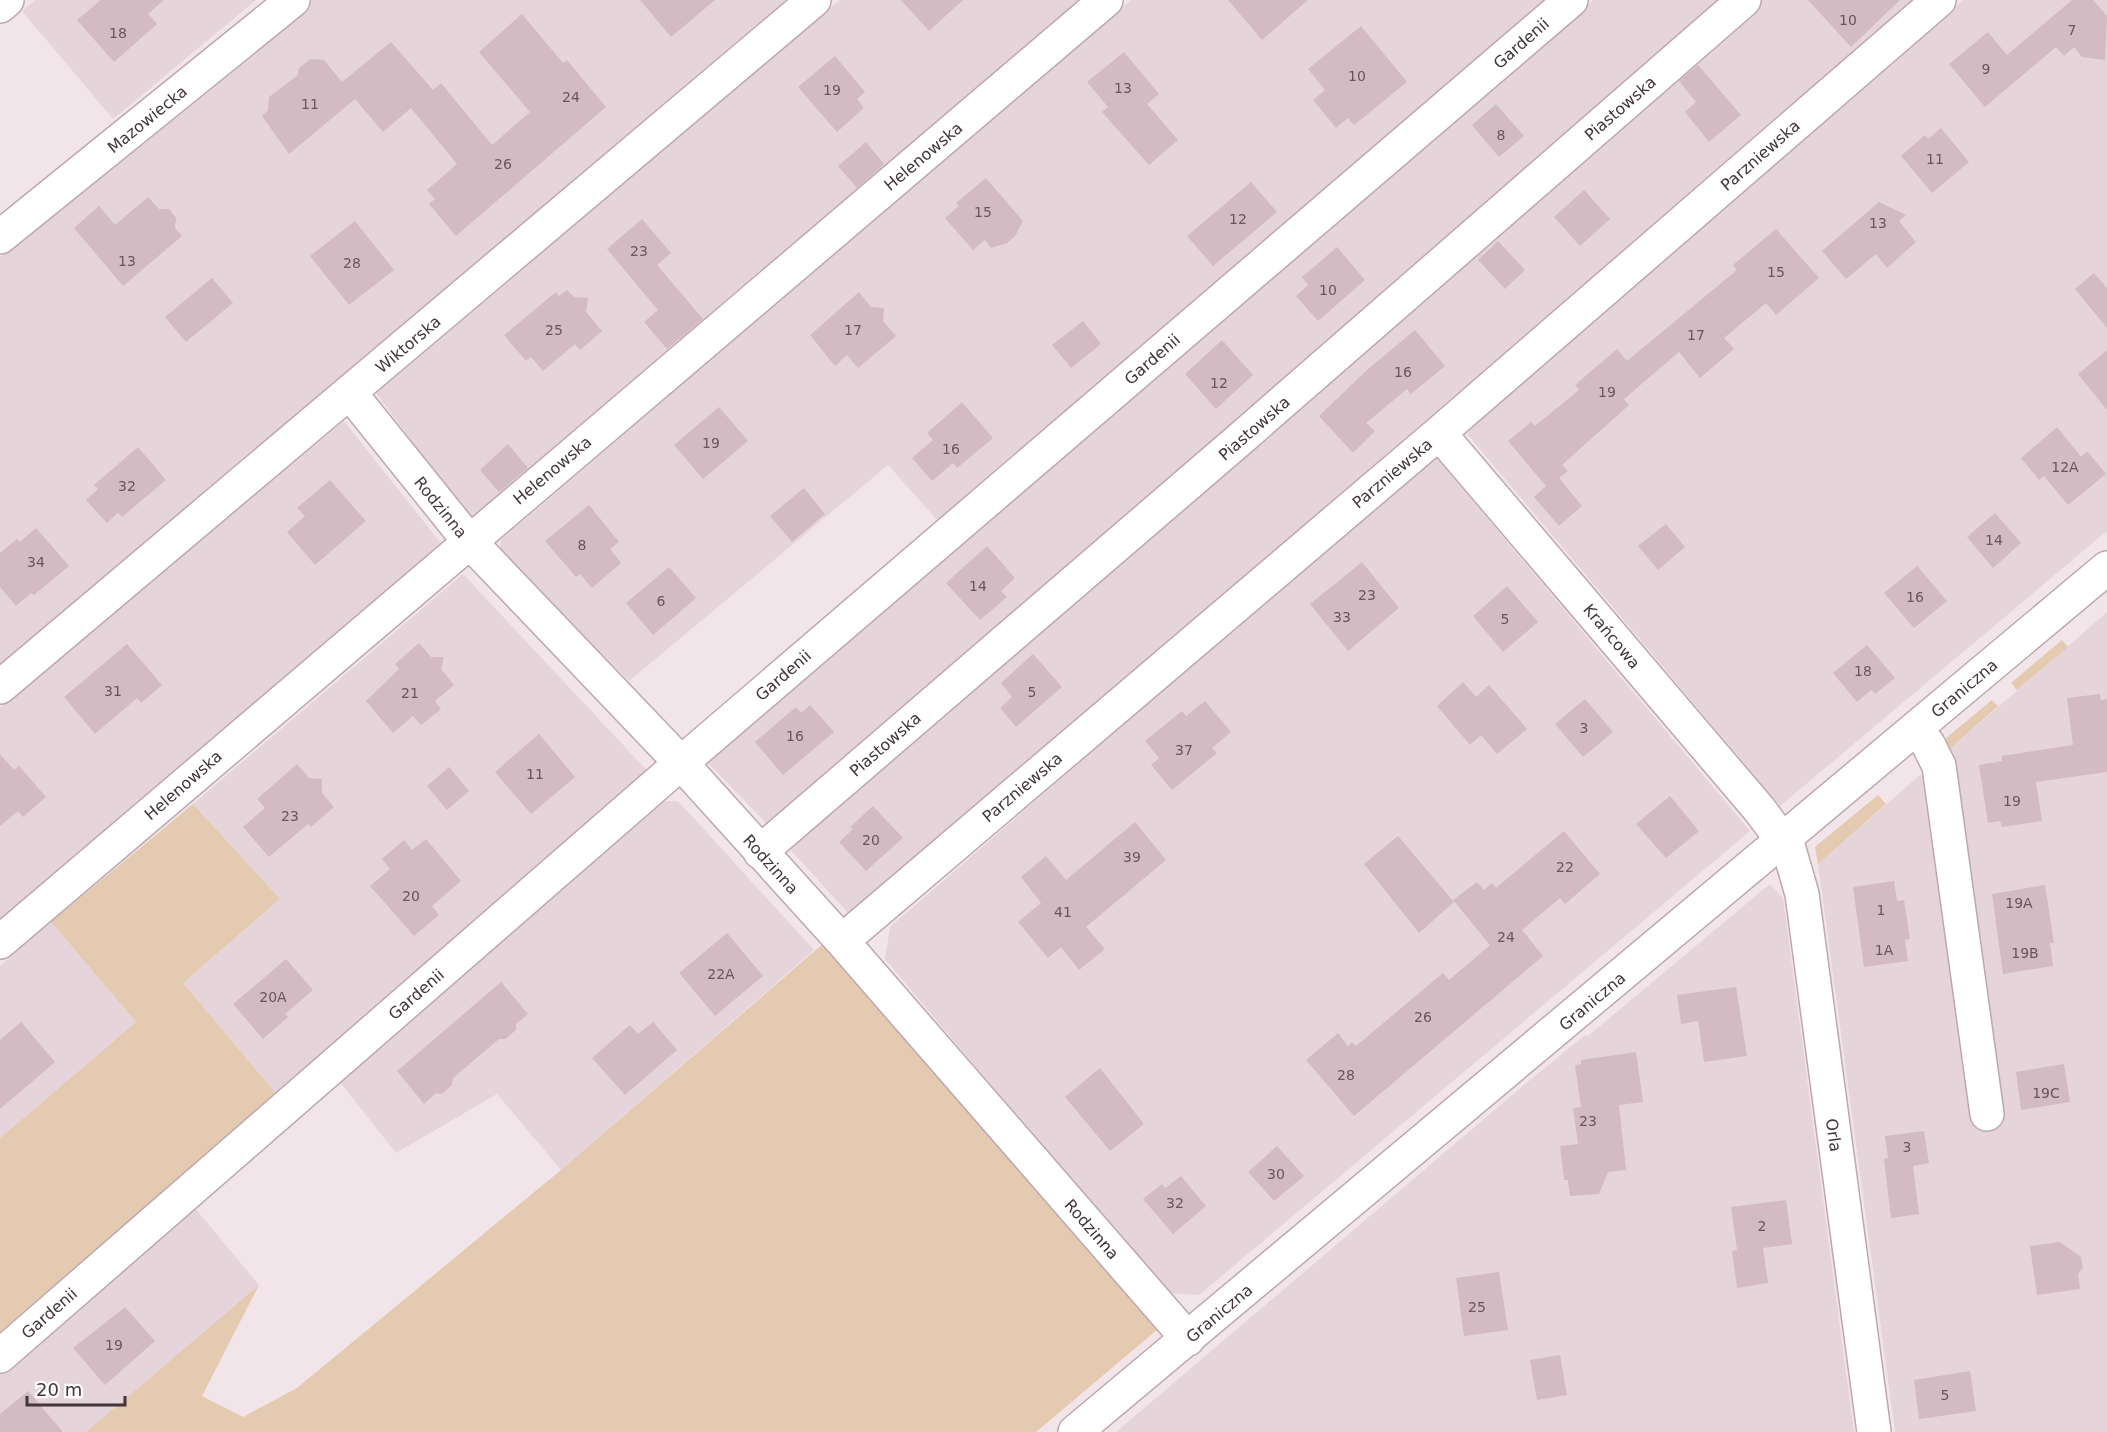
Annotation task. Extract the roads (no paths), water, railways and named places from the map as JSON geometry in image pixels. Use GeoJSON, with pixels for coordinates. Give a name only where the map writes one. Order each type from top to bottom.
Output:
{"type":"FeatureCollection","features":[{"type":"Feature","properties":{"kind":"street"},"geometry":{"type":"LineString","coordinates":[[0,6],[7,0]]}},
{"type":"Feature","properties":{"kind":"street","name":"Mazowiecka"},"geometry":{"type":"LineString","coordinates":[[0,237],[293,0]]}},
{"type":"Feature","properties":{"kind":"street","name":"Wiktorska"},"geometry":{"type":"LineString","coordinates":[[0,687],[814,0]]}},
{"type":"Feature","properties":{"kind":"street","name":"Helenowska"},"geometry":{"type":"LineString","coordinates":[[0,942],[1106,0]]}},
{"type":"Feature","properties":{"kind":"street","name":"Gardenii"},"geometry":{"type":"LineString","coordinates":[[0,1356],[681,763],[1571,0]]}},
{"type":"Feature","properties":{"kind":"street","name":"Piastowska"},"geometry":{"type":"LineString","coordinates":[[760,852],[1239,440],[1744,0]]}},
{"type":"Feature","properties":{"kind":"street","name":"Parzniewska"},"geometry":{"type":"LineString","coordinates":[[842,940],[1439,433],[1939,0]]}},
{"type":"Feature","properties":{"kind":"street","name":"Rodzinna"},"geometry":{"type":"LineString","coordinates":[[350,393],[469,541],[681,763],[842,940],[1188,1339]]}},
{"type":"Feature","properties":{"kind":"street","name":"Krańcowa"},"geometry":{"type":"LineString","coordinates":[[1439,433],[1783,841]]}},
{"type":"Feature","properties":{"kind":"street","name":"Graniczna"},"geometry":{"type":"LineString","coordinates":[[1075,1432],[2107,568]]}},
{"type":"Feature","properties":{"kind":"street"},"geometry":{"type":"LineString","coordinates":[[1915,729],[1928,744],[1939,766],[1987,1114]]}},
{"type":"Feature","properties":{"kind":"street","name":"Orla"},"geometry":{"type":"LineString","coordinates":[[1783,841],[1793,858],[1802,894],[1874,1432]]}}]}
